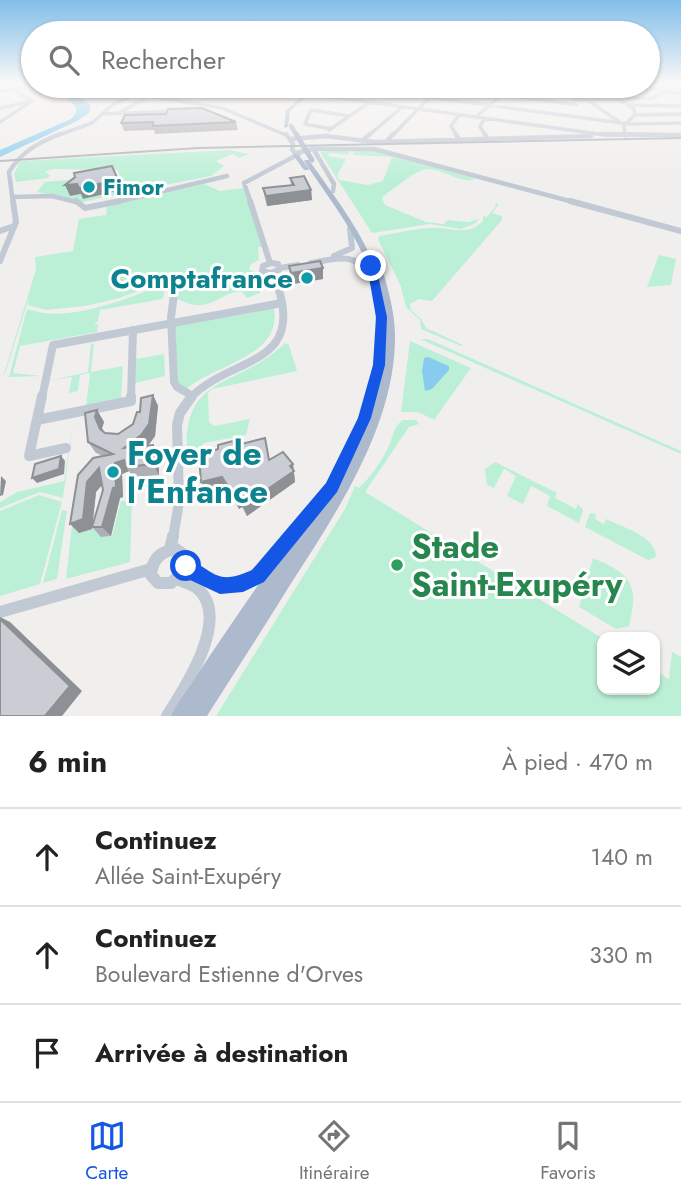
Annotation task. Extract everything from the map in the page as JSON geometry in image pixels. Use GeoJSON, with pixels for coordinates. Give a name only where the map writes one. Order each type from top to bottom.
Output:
{"type":"FeatureCollection","features":[{"type":"Feature","properties":{"kind":"main road"},"geometry":{"type":"LineString","coordinates":[[180,716],[332,488],[365,418],[379,365],[382,327],[377,285],[365,253],[288,126],[291,116]]}},
{"type":"Feature","properties":{"kind":"main road"},"geometry":{"type":"LineString","coordinates":[[197,716],[343,486],[367,438],[384,387],[390,332],[385,287],[375,257],[294,152]]}},
{"type":"Feature","properties":{"kind":"street"},"geometry":{"type":"LineString","coordinates":[[0,175],[9,172],[18,158],[31,146],[89,125],[100,116]]}},
{"type":"Feature","properties":{"kind":"street"},"geometry":{"type":"LineString","coordinates":[[240,116],[290,139],[322,135],[362,141],[488,140],[579,138],[597,134]]}},
{"type":"Feature","properties":{"kind":"street"},"geometry":{"type":"LineString","coordinates":[[309,116],[305,124],[331,129]]}},
{"type":"Feature","properties":{"kind":"street"},"geometry":{"type":"LineString","coordinates":[[322,135],[349,116]]}},
{"type":"Feature","properties":{"kind":"street"},"geometry":{"type":"LineString","coordinates":[[362,141],[391,116]]}},
{"type":"Feature","properties":{"kind":"street"},"geometry":{"type":"LineString","coordinates":[[387,141],[411,116]]}},
{"type":"Feature","properties":{"kind":"street"},"geometry":{"type":"LineString","coordinates":[[458,116],[451,126],[459,140]]}},
{"type":"Feature","properties":{"kind":"street"},"geometry":{"type":"LineString","coordinates":[[471,116],[597,134],[681,135]]}},
{"type":"Feature","properties":{"kind":"street"},"geometry":{"type":"LineString","coordinates":[[538,126],[542,116]]}},
{"type":"Feature","properties":{"kind":"street"},"geometry":{"type":"LineString","coordinates":[[573,116],[623,123],[681,121]]}},
{"type":"Feature","properties":{"kind":"street"},"geometry":{"type":"LineString","coordinates":[[613,116],[623,123],[625,136]]}},
{"type":"Feature","properties":{"kind":"street"},"geometry":{"type":"LineString","coordinates":[[623,123],[633,116]]}},
{"type":"Feature","properties":{"kind":"street"},"geometry":{"type":"LineString","coordinates":[[484,119],[480,127],[488,140]]}},
{"type":"Feature","properties":{"kind":"street"},"geometry":{"type":"LineString","coordinates":[[290,139],[294,152]]}},
{"type":"Feature","properties":{"kind":"street"},"geometry":{"type":"LineString","coordinates":[[170,549],[179,501],[177,425],[180,412],[191,395],[216,378],[261,356],[276,343],[284,325],[277,269],[270,263],[244,183],[249,178],[268,172],[294,152],[326,148],[374,149],[681,231]]}},
{"type":"Feature","properties":{"kind":"street"},"geometry":{"type":"LineString","coordinates":[[294,152],[309,150]]}},
{"type":"Feature","properties":{"kind":"street"},"geometry":{"type":"LineString","coordinates":[[309,150],[334,184],[329,194]]}},
{"type":"Feature","properties":{"kind":"street"},"geometry":{"type":"LineString","coordinates":[[0,261],[16,217],[9,172]]}},
{"type":"Feature","properties":{"kind":"street"},"geometry":{"type":"LineString","coordinates":[[13,197],[36,193],[80,202],[85,208],[92,208],[227,176]]}},
{"type":"Feature","properties":{"kind":"street"},"geometry":{"type":"LineString","coordinates":[[0,188],[11,183]]}},
{"type":"Feature","properties":{"kind":"street"},"geometry":{"type":"LineString","coordinates":[[0,231],[14,226]]}},
{"type":"Feature","properties":{"kind":"street"},"geometry":{"type":"LineString","coordinates":[[277,269],[350,250],[354,242],[350,229]]}},
{"type":"Feature","properties":{"kind":"street"},"geometry":{"type":"LineString","coordinates":[[270,263],[261,269],[356,259],[365,265],[377,285]]}},
{"type":"Feature","properties":{"kind":"street"},"geometry":{"type":"LineString","coordinates":[[176,281],[171,323],[174,382],[177,387],[191,395]]}},
{"type":"Feature","properties":{"kind":"street"},"geometry":{"type":"LineString","coordinates":[[66,448],[29,456],[53,345],[282,303]]}},
{"type":"Feature","properties":{"kind":"street"},"geometry":{"type":"LineString","coordinates":[[37,420],[131,401],[133,330]]}},
{"type":"Feature","properties":{"kind":"street"},"geometry":{"type":"LineString","coordinates":[[186,566],[171,583],[158,583],[154,580],[151,569],[158,556],[170,549],[176,549],[184,555],[186,566],[194,573],[220,585],[237,586],[258,576],[332,488]]}},
{"type":"Feature","properties":{"kind":"street"},"geometry":{"type":"LineString","coordinates":[[0,612],[151,569]]}},
{"type":"Feature","properties":{"kind":"street"},"geometry":{"type":"LineString","coordinates":[[167,716],[196,671],[209,624],[206,600],[199,589],[177,579]]}},
{"type":"Feature","properties":{"kind":"green space"},"geometry":{"type":"Polygon","coordinates":[[[371,149],[476,179],[463,179],[436,170],[423,170],[386,194],[382,198],[385,205],[426,222],[443,224],[448,220],[468,222],[479,219],[461,229],[430,224],[372,233],[320,152],[350,150],[348,155],[330,153],[327,156],[346,159],[337,175],[339,180],[368,185],[383,181],[392,157],[353,155],[355,150],[371,149]]]}},
{"type":"Feature","properties":{"kind":"green space"},"geometry":{"type":"Polygon","coordinates":[[[229,150],[249,154],[239,158],[233,154],[216,161],[224,166],[211,176],[128,192],[117,170],[53,169],[45,172],[50,175],[48,178],[16,182],[14,174],[20,161],[229,150]]]}},
{"type":"Feature","properties":{"kind":"green space"},"geometry":{"type":"Polygon","coordinates":[[[76,180],[67,183],[71,196],[82,194],[83,199],[122,190],[123,193],[83,202],[37,192],[45,182],[76,180]]]}},
{"type":"Feature","properties":{"kind":"green space"},"geometry":{"type":"Polygon","coordinates":[[[204,184],[220,191],[244,188],[262,247],[258,247],[259,260],[251,264],[249,269],[260,276],[260,293],[247,298],[242,292],[235,292],[207,304],[189,304],[178,299],[180,276],[116,299],[85,306],[46,310],[28,305],[29,297],[5,374],[0,376],[4,374],[36,269],[35,257],[73,251],[79,219],[106,215],[107,207],[204,184]]]}},
{"type":"Feature","properties":{"kind":"green space"},"geometry":{"type":"Polygon","coordinates":[[[495,203],[499,204],[492,213],[502,216],[502,220],[432,301],[419,299],[410,304],[411,310],[422,320],[426,328],[463,345],[461,346],[421,329],[420,320],[406,307],[401,287],[378,239],[379,236],[424,229],[471,229],[483,221],[483,216],[487,217],[496,206],[495,203]]]}},
{"type":"Feature","properties":{"kind":"green space"},"geometry":{"type":"Polygon","coordinates":[[[659,255],[676,259],[671,285],[647,287],[659,255]]]}},
{"type":"Feature","properties":{"kind":"green space"},"geometry":{"type":"Polygon","coordinates":[[[166,283],[163,299],[100,310],[98,321],[94,324],[98,324],[97,332],[20,346],[13,373],[42,376],[9,377],[27,309],[58,314],[73,312],[122,300],[166,283]]]}},
{"type":"Feature","properties":{"kind":"green space"},"geometry":{"type":"Polygon","coordinates":[[[273,304],[274,322],[269,336],[259,347],[184,391],[177,387],[171,323],[273,304]]]}},
{"type":"Feature","properties":{"kind":"green space"},"geometry":{"type":"Polygon","coordinates":[[[420,339],[428,339],[681,451],[681,454],[420,339]]]}},
{"type":"Feature","properties":{"kind":"green space"},"geometry":{"type":"Polygon","coordinates":[[[410,341],[471,368],[434,420],[418,412],[401,412],[410,341]]]}},
{"type":"Feature","properties":{"kind":"green space"},"geometry":{"type":"Polygon","coordinates":[[[94,343],[91,372],[123,366],[121,399],[86,406],[90,373],[80,375],[78,391],[69,393],[72,377],[48,381],[88,372],[91,344],[94,343]]]}},
{"type":"Feature","properties":{"kind":"green space"},"geometry":{"type":"Polygon","coordinates":[[[285,343],[289,345],[297,371],[212,389],[208,393],[209,422],[214,426],[250,419],[246,435],[204,443],[198,449],[187,452],[188,426],[194,408],[204,394],[217,385],[267,358],[285,343]]]}},
{"type":"Feature","properties":{"kind":"green space"},"geometry":{"type":"Polygon","coordinates":[[[164,354],[165,376],[135,383],[136,359],[164,354]]]}},
{"type":"Feature","properties":{"kind":"green space"},"geometry":{"type":"Polygon","coordinates":[[[74,416],[63,498],[40,492],[0,508],[0,502],[17,492],[64,481],[74,416]]]}},
{"type":"Feature","properties":{"kind":"green space","name":"Stade Saint-Exupéry"},"geometry":{"type":"Polygon","coordinates":[[[403,420],[416,420],[419,424],[409,427],[365,492],[597,635],[597,695],[660,695],[660,674],[669,679],[672,652],[681,657],[681,716],[216,716],[345,509],[355,486],[359,488],[387,450],[397,426],[403,420]]]}},
{"type":"Feature","properties":{"kind":"green space"},"geometry":{"type":"Polygon","coordinates":[[[495,462],[557,493],[555,498],[576,509],[578,504],[583,510],[579,523],[547,506],[550,496],[531,486],[523,504],[507,496],[516,476],[504,469],[494,488],[487,485],[485,469],[495,462]]]}},
{"type":"Feature","properties":{"kind":"green space"},"geometry":{"type":"Polygon","coordinates":[[[39,495],[62,502],[40,584],[0,596],[0,511],[39,495]]]}},
{"type":"Feature","properties":{"kind":"green space"},"geometry":{"type":"Polygon","coordinates":[[[121,501],[132,501],[130,562],[66,579],[72,526],[80,533],[94,528],[102,537],[112,536],[121,501]]]}},
{"type":"Feature","properties":{"kind":"green space"},"geometry":{"type":"Polygon","coordinates":[[[62,510],[67,511],[57,579],[43,583],[62,510]]]}},
{"type":"Feature","properties":{"kind":"green space"},"geometry":{"type":"Polygon","coordinates":[[[590,513],[596,514],[595,519],[604,524],[606,519],[644,538],[655,550],[656,557],[648,560],[585,527],[590,513]]]}},
{"type":"Feature","properties":{"kind":"green space"},"geometry":{"type":"Polygon","coordinates":[[[593,558],[616,570],[629,583],[633,600],[629,626],[616,629],[579,607],[593,558]]]}},
{"type":"Feature","properties":{"kind":"water"},"geometry":{"type":"Polygon","coordinates":[[[73,116],[84,116],[0,157],[0,150],[73,116]]]}},
{"type":"Feature","properties":{"kind":"water"},"geometry":{"type":"Polygon","coordinates":[[[428,357],[449,366],[449,370],[432,389],[425,391],[422,371],[424,358],[428,357]]]}},
{"type":"Feature","properties":{"kind":"building"},"geometry":{"type":"Polygon","coordinates":[[[124,116],[222,116],[236,122],[153,126],[153,122],[121,123],[124,116]]]}},
{"type":"Feature","properties":{"kind":"building"},"geometry":{"type":"Polygon","coordinates":[[[112,166],[118,180],[79,188],[77,184],[65,185],[75,177],[74,173],[112,166]]]}},
{"type":"Feature","properties":{"kind":"building"},"geometry":{"type":"Polygon","coordinates":[[[304,176],[311,190],[266,196],[263,188],[294,185],[290,178],[304,176]]]}},
{"type":"Feature","properties":{"kind":"building"},"geometry":{"type":"Polygon","coordinates":[[[320,261],[323,268],[291,273],[289,266],[320,261]]]}},
{"type":"Feature","properties":{"kind":"building"},"geometry":{"type":"Polygon","coordinates":[[[153,395],[149,424],[141,435],[124,448],[153,445],[153,464],[126,467],[124,460],[115,463],[116,487],[113,488],[102,527],[92,527],[103,490],[99,468],[87,482],[83,519],[70,524],[78,475],[93,458],[113,454],[88,442],[85,413],[97,410],[95,417],[100,429],[105,433],[118,434],[133,424],[137,412],[140,412],[141,398],[153,395]]]}},
{"type":"Feature","properties":{"kind":"building"},"geometry":{"type":"Polygon","coordinates":[[[265,438],[269,460],[283,452],[293,464],[290,466],[294,471],[243,506],[222,477],[201,482],[199,456],[218,449],[218,445],[233,441],[234,446],[265,438]]]}},
{"type":"Feature","properties":{"kind":"building"},"geometry":{"type":"Polygon","coordinates":[[[61,456],[59,469],[32,478],[35,464],[61,456]]]}},
{"type":"Feature","properties":{"kind":"building"},"geometry":{"type":"Polygon","coordinates":[[[0,619],[70,686],[45,716],[0,716],[0,619]]]}},
{"type":"Feature","properties":{"kind":"railway"},"geometry":{"type":"LineString","coordinates":[[0,161],[198,148],[681,138]]}},
{"type":"Feature","properties":{"kind":"place","name":"Fimor"},"geometry":{"type":"Point","coordinates":[89,187]}},
{"type":"Feature","properties":{"kind":"place","name":"Comptafrance"},"geometry":{"type":"Point","coordinates":[307,278]}},
{"type":"Feature","properties":{"kind":"place","name":"Foyer de l'Enfance"},"geometry":{"type":"Point","coordinates":[113,472]}},
{"type":"Feature","properties":{"kind":"place","name":"Stade Saint-Exupéry"},"geometry":{"type":"Point","coordinates":[397,565]}},
{"type":"Feature","properties":{"kind":"route"},"geometry":{"type":"LineString","coordinates":[[186,566],[194,573],[220,585],[237,586],[258,576],[332,488],[365,418],[379,365],[382,317],[371,266]]}}]}
